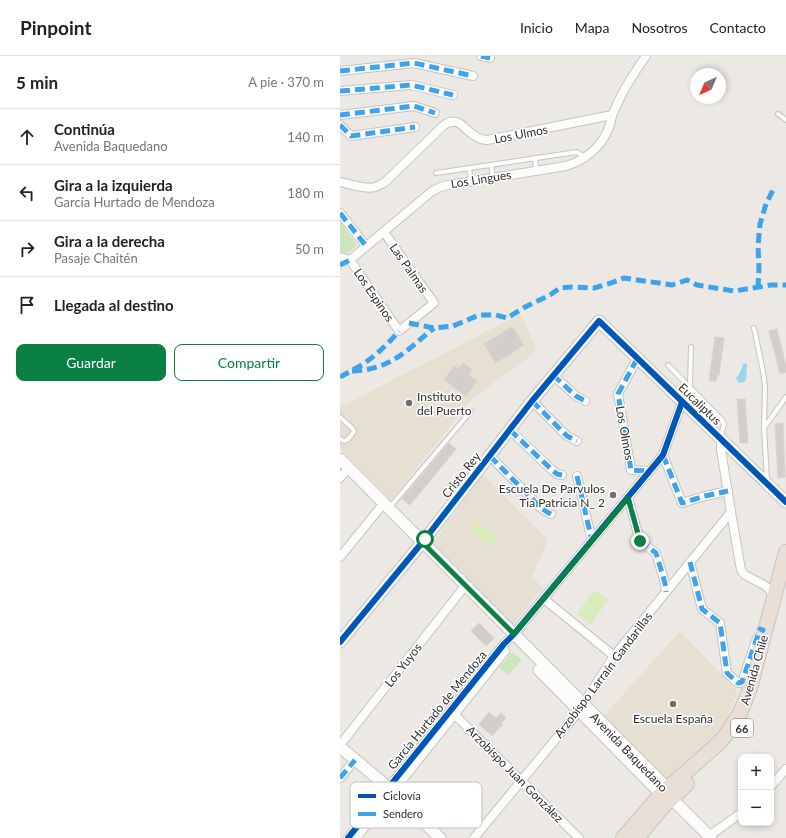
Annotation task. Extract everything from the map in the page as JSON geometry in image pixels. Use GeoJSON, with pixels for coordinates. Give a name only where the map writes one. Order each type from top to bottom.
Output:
{"type":"FeatureCollection","features":[{"type":"Feature","properties":{"kind":"highway","name":"Avenida Chile"},"geometry":{"type":"LineString","coordinates":[[623,838],[719,743],[736,721],[748,696],[786,552]]}},
{"type":"Feature","properties":{"kind":"highway","name":"Avenida Chile"},"geometry":{"type":"LineString","coordinates":[[637,838],[662,808],[667,794],[731,742],[737,736],[747,719],[756,700],[786,583]]}},
{"type":"Feature","properties":{"kind":"street","name":"Los Lingues"},"geometry":{"type":"LineString","coordinates":[[350,260],[435,190],[448,185],[566,166],[591,153],[601,143],[608,130],[612,116],[628,84],[646,56]]}},
{"type":"Feature","properties":{"kind":"street"},"geometry":{"type":"LineString","coordinates":[[340,71],[414,63],[473,76]]}},
{"type":"Feature","properties":{"kind":"street"},"geometry":{"type":"LineString","coordinates":[[340,91],[411,85],[453,95]]}},
{"type":"Feature","properties":{"kind":"street"},"geometry":{"type":"LineString","coordinates":[[340,115],[414,106],[435,112]]}},
{"type":"Feature","properties":{"kind":"street","name":"Los Ulmos"},"geometry":{"type":"LineString","coordinates":[[340,182],[368,188],[384,183],[449,122],[459,123],[478,138],[487,140],[612,116]]}},
{"type":"Feature","properties":{"kind":"street"},"geometry":{"type":"LineString","coordinates":[[340,125],[351,136],[415,127]]}},
{"type":"Feature","properties":{"kind":"street"},"geometry":{"type":"LineString","coordinates":[[340,213],[366,246]]}},
{"type":"Feature","properties":{"kind":"street","name":"Las Palmas"},"geometry":{"type":"LineString","coordinates":[[384,232],[434,304],[399,331]]}},
{"type":"Feature","properties":{"kind":"street"},"geometry":{"type":"LineString","coordinates":[[340,257],[350,260]]}},
{"type":"Feature","properties":{"kind":"street","name":"Los Espinos"},"geometry":{"type":"LineString","coordinates":[[350,260],[399,331]]}},
{"type":"Feature","properties":{"kind":"street","name":"Eucaliptus"},"geometry":{"type":"LineString","coordinates":[[599,321],[786,502]]}},
{"type":"Feature","properties":{"kind":"street","name":"Cristo Rey"},"geometry":{"type":"LineString","coordinates":[[340,642],[420,544],[532,401],[599,321]]}},
{"type":"Feature","properties":{"kind":"street","name":"Los Olmos"},"geometry":{"type":"LineString","coordinates":[[637,359],[618,394],[631,470],[650,471]]}},
{"type":"Feature","properties":{"kind":"street"},"geometry":{"type":"LineString","coordinates":[[553,375],[576,396],[585,401]]}},
{"type":"Feature","properties":{"kind":"street"},"geometry":{"type":"LineString","coordinates":[[532,401],[567,436],[577,441]]}},
{"type":"Feature","properties":{"kind":"street","name":"García Hurtado de Mendoza"},"geometry":{"type":"LineString","coordinates":[[397,782],[511,639],[663,455],[682,402]]}},
{"type":"Feature","properties":{"kind":"street"},"geometry":{"type":"LineString","coordinates":[[510,430],[552,470],[557,474],[562,475]]}},
{"type":"Feature","properties":{"kind":"street"},"geometry":{"type":"LineString","coordinates":[[721,439],[721,450],[730,512],[741,570],[745,575],[769,589],[774,597]]}},
{"type":"Feature","properties":{"kind":"street"},"geometry":{"type":"LineString","coordinates":[[663,455],[682,503],[705,496],[728,492]]}},
{"type":"Feature","properties":{"kind":"street"},"geometry":{"type":"LineString","coordinates":[[490,456],[541,508],[551,514]]}},
{"type":"Feature","properties":{"kind":"street","name":"Avenida Baquedano"},"geometry":{"type":"LineString","coordinates":[[340,459],[343,472],[384,507],[511,639],[710,837]]}},
{"type":"Feature","properties":{"kind":"street"},"geometry":{"type":"LineString","coordinates":[[577,476],[592,541]]}},
{"type":"Feature","properties":{"kind":"street"},"geometry":{"type":"LineString","coordinates":[[628,498],[640,541],[656,553],[666,582],[666,592]]}},
{"type":"Feature","properties":{"kind":"street"},"geometry":{"type":"LineString","coordinates":[[340,557],[384,507]]}},
{"type":"Feature","properties":{"kind":"street","name":"Arzobispo Larraín Gandarillas"},"geometry":{"type":"LineString","coordinates":[[474,838],[581,707],[614,656],[730,512]]}},
{"type":"Feature","properties":{"kind":"street"},"geometry":{"type":"LineString","coordinates":[[690,562],[702,609],[720,623],[727,673],[738,684],[742,682],[760,629],[765,631]]}},
{"type":"Feature","properties":{"kind":"street","name":"Los Yuyos"},"geometry":{"type":"LineString","coordinates":[[340,746],[463,589]]}},
{"type":"Feature","properties":{"kind":"street"},"geometry":{"type":"LineString","coordinates":[[544,599],[614,656]]}},
{"type":"Feature","properties":{"kind":"street","name":"Arzobispo Juan González"},"geometry":{"type":"LineString","coordinates":[[453,712],[579,838]]}},
{"type":"Feature","properties":{"kind":"street"},"geometry":{"type":"LineString","coordinates":[[340,746],[381,782]]}},
{"type":"Feature","properties":{"kind":"street"},"geometry":{"type":"LineString","coordinates":[[340,778],[355,760]]}},
{"type":"Feature","properties":{"kind":"street"},"geometry":{"type":"LineString","coordinates":[[774,783],[786,769]]}},
{"type":"Feature","properties":{"kind":"street"},"geometry":{"type":"LineString","coordinates":[[710,837],[738,814]]}},
{"type":"Feature","properties":{"kind":"street","name":"García Hurtado de Mendoza"},"geometry":{"type":"LineString","coordinates":[[348,838],[357,828]]}},
{"type":"Feature","properties":{"kind":"street","name":"García Hurtado de Mendoza"},"geometry":{"type":"LineString","coordinates":[[356,838],[363,828]]}},
{"type":"Feature","properties":{"kind":"street"},"geometry":{"type":"LineString","coordinates":[[430,828],[440,838]]}},
{"type":"Feature","properties":{"kind":"lane"},"geometry":{"type":"LineString","coordinates":[[778,114],[786,120]]}},
{"type":"Feature","properties":{"kind":"lane"},"geometry":{"type":"LineString","coordinates":[[436,173],[577,152],[585,157]]}},
{"type":"Feature","properties":{"kind":"lane"},"geometry":{"type":"LineString","coordinates":[[535,158],[536,170]]}},
{"type":"Feature","properties":{"kind":"lane"},"geometry":{"type":"LineString","coordinates":[[491,165],[493,178]]}},
{"type":"Feature","properties":{"kind":"lane"},"geometry":{"type":"LineString","coordinates":[[469,168],[471,181]]}},
{"type":"Feature","properties":{"kind":"lane"},"geometry":{"type":"LineString","coordinates":[[754,328],[765,386],[764,428],[768,484]]}},
{"type":"Feature","properties":{"kind":"lane"},"geometry":{"type":"LineString","coordinates":[[690,388],[691,347]]}},
{"type":"Feature","properties":{"kind":"lane"},"geometry":{"type":"LineString","coordinates":[[668,365],[722,420],[724,424],[721,439]]}},
{"type":"Feature","properties":{"kind":"lane"},"geometry":{"type":"LineString","coordinates":[[764,428],[786,397]]}},
{"type":"Feature","properties":{"kind":"lane"},"geometry":{"type":"LineString","coordinates":[[384,507],[471,411]]}},
{"type":"Feature","properties":{"kind":"lane"},"geometry":{"type":"LineString","coordinates":[[340,417],[354,431],[346,441],[340,439]]}},
{"type":"Feature","properties":{"kind":"shaded area","name":"Instituto del Puerto"},"geometry":{"type":"Polygon","coordinates":[[[521,314],[537,351],[473,398],[391,500],[340,449],[340,407],[521,314]]]}},
{"type":"Feature","properties":{"kind":"shaded area"},"geometry":{"type":"Polygon","coordinates":[[[483,474],[548,540],[532,577],[543,588],[513,625],[432,544],[483,474]]]}},
{"type":"Feature","properties":{"kind":"shaded area","name":"Escuela España"},"geometry":{"type":"Polygon","coordinates":[[[680,631],[738,692],[721,731],[665,781],[603,717],[680,631]]]}},
{"type":"Feature","properties":{"kind":"green space"},"geometry":{"type":"Polygon","coordinates":[[[340,222],[357,245],[347,253],[340,252],[340,222]]]}},
{"type":"Feature","properties":{"kind":"green space"},"geometry":{"type":"Polygon","coordinates":[[[478,522],[498,537],[490,548],[470,532],[478,522]]]}},
{"type":"Feature","properties":{"kind":"green space"},"geometry":{"type":"Polygon","coordinates":[[[594,590],[608,600],[591,624],[577,614],[594,590]]]}},
{"type":"Feature","properties":{"kind":"green space"},"geometry":{"type":"Polygon","coordinates":[[[511,653],[514,653],[522,660],[508,675],[499,668],[511,653]]]}},
{"type":"Feature","properties":{"kind":"water"},"geometry":{"type":"Polygon","coordinates":[[[746,363],[746,380],[744,382],[738,382],[736,378],[740,373],[743,364],[746,363]]]}},
{"type":"Feature","properties":{"kind":"building"},"geometry":{"type":"Polygon","coordinates":[[[512,327],[524,345],[496,363],[484,344],[512,327]]]}},
{"type":"Feature","properties":{"kind":"building"},"geometry":{"type":"Polygon","coordinates":[[[777,329],[786,366],[786,372],[780,374],[769,331],[777,329]]]}},
{"type":"Feature","properties":{"kind":"building"},"geometry":{"type":"Polygon","coordinates":[[[715,337],[724,338],[719,375],[717,375],[716,381],[709,380],[715,337]]]}},
{"type":"Feature","properties":{"kind":"building"},"geometry":{"type":"Polygon","coordinates":[[[463,363],[472,370],[468,375],[477,381],[466,396],[444,380],[454,366],[458,369],[463,363]]]}},
{"type":"Feature","properties":{"kind":"building"},"geometry":{"type":"Polygon","coordinates":[[[737,399],[745,399],[748,443],[740,443],[737,399]]]}},
{"type":"Feature","properties":{"kind":"building"},"geometry":{"type":"Polygon","coordinates":[[[783,423],[785,477],[778,478],[775,424],[783,423]]]}},
{"type":"Feature","properties":{"kind":"building"},"geometry":{"type":"Polygon","coordinates":[[[449,443],[456,449],[410,505],[402,499],[449,443]]]}},
{"type":"Feature","properties":{"kind":"building"},"geometry":{"type":"Polygon","coordinates":[[[479,623],[494,638],[486,646],[471,631],[479,623]]]}},
{"type":"Feature","properties":{"kind":"building"},"geometry":{"type":"Polygon","coordinates":[[[489,712],[496,718],[501,713],[506,718],[501,723],[503,724],[492,736],[479,724],[489,712]]]}},
{"type":"Feature","properties":{"kind":"marked path"},"geometry":{"type":"LineString","coordinates":[[481,56],[490,58]]}},
{"type":"Feature","properties":{"kind":"marked path"},"geometry":{"type":"LineString","coordinates":[[340,71],[414,63],[473,76]]}},
{"type":"Feature","properties":{"kind":"marked path"},"geometry":{"type":"LineString","coordinates":[[340,91],[411,85],[453,95]]}},
{"type":"Feature","properties":{"kind":"marked path"},"geometry":{"type":"LineString","coordinates":[[340,115],[414,106],[435,113]]}},
{"type":"Feature","properties":{"kind":"marked path"},"geometry":{"type":"LineString","coordinates":[[340,125],[351,136],[415,127]]}},
{"type":"Feature","properties":{"kind":"marked path"},"geometry":{"type":"LineString","coordinates":[[758,288],[758,246],[760,224],[766,204],[775,186]]}},
{"type":"Feature","properties":{"kind":"marked path"},"geometry":{"type":"LineString","coordinates":[[340,213],[366,246]]}},
{"type":"Feature","properties":{"kind":"marked path"},"geometry":{"type":"LineString","coordinates":[[340,265],[350,260]]}},
{"type":"Feature","properties":{"kind":"marked path"},"geometry":{"type":"LineString","coordinates":[[409,323],[434,328],[453,326],[479,315],[496,315],[507,318],[560,288],[594,288],[624,278],[672,285],[687,280],[697,285],[734,291],[771,285],[786,285]]}},
{"type":"Feature","properties":{"kind":"marked path"},"geometry":{"type":"LineString","coordinates":[[352,371],[377,367],[397,358],[434,328]]}},
{"type":"Feature","properties":{"kind":"marked path"},"geometry":{"type":"LineString","coordinates":[[340,377],[362,365],[386,345],[399,331]]}},
{"type":"Feature","properties":{"kind":"marked path"},"geometry":{"type":"LineString","coordinates":[[637,359],[618,394],[631,470],[650,471]]}},
{"type":"Feature","properties":{"kind":"marked path"},"geometry":{"type":"LineString","coordinates":[[553,375],[576,396],[585,401]]}},
{"type":"Feature","properties":{"kind":"marked path"},"geometry":{"type":"LineString","coordinates":[[532,401],[567,436],[577,441]]}},
{"type":"Feature","properties":{"kind":"marked path"},"geometry":{"type":"LineString","coordinates":[[510,430],[552,470],[557,474],[562,475]]}},
{"type":"Feature","properties":{"kind":"marked path"},"geometry":{"type":"LineString","coordinates":[[663,455],[682,503],[728,491]]}},
{"type":"Feature","properties":{"kind":"marked path"},"geometry":{"type":"LineString","coordinates":[[490,456],[541,508],[551,514]]}},
{"type":"Feature","properties":{"kind":"marked path"},"geometry":{"type":"LineString","coordinates":[[577,476],[592,541]]}},
{"type":"Feature","properties":{"kind":"marked path"},"geometry":{"type":"LineString","coordinates":[[628,497],[640,541],[656,553],[665,583],[666,592]]}},
{"type":"Feature","properties":{"kind":"marked path"},"geometry":{"type":"LineString","coordinates":[[690,562],[702,609],[720,623],[727,673],[738,683],[742,682],[760,629],[765,631]]}},
{"type":"Feature","properties":{"kind":"marked path"},"geometry":{"type":"LineString","coordinates":[[340,778],[355,760]]}},
{"type":"Feature","properties":{"kind":"cycle path"},"geometry":{"type":"LineString","coordinates":[[340,642],[425,539],[532,401],[599,321],[786,502]]}},
{"type":"Feature","properties":{"kind":"cycle path"},"geometry":{"type":"LineString","coordinates":[[393,782],[504,644],[514,634],[663,455],[682,402]]}},
{"type":"Feature","properties":{"kind":"cycle path"},"geometry":{"type":"LineString","coordinates":[[348,838],[356,828]]}},
{"type":"Feature","properties":{"kind":"place","name":"Instituto del Puerto"},"geometry":{"type":"Point","coordinates":[409,403]}},
{"type":"Feature","properties":{"kind":"place","name":"Escuela De Parvulos Tia Patricia N_ 2"},"geometry":{"type":"Point","coordinates":[613,495]}},
{"type":"Feature","properties":{"kind":"place","name":"Escuela España"},"geometry":{"type":"Point","coordinates":[673,704]}},
{"type":"Feature","properties":{"kind":"route"},"geometry":{"type":"LineString","coordinates":[[425,539],[422,542],[514,634],[628,498],[640,541]]}}]}
